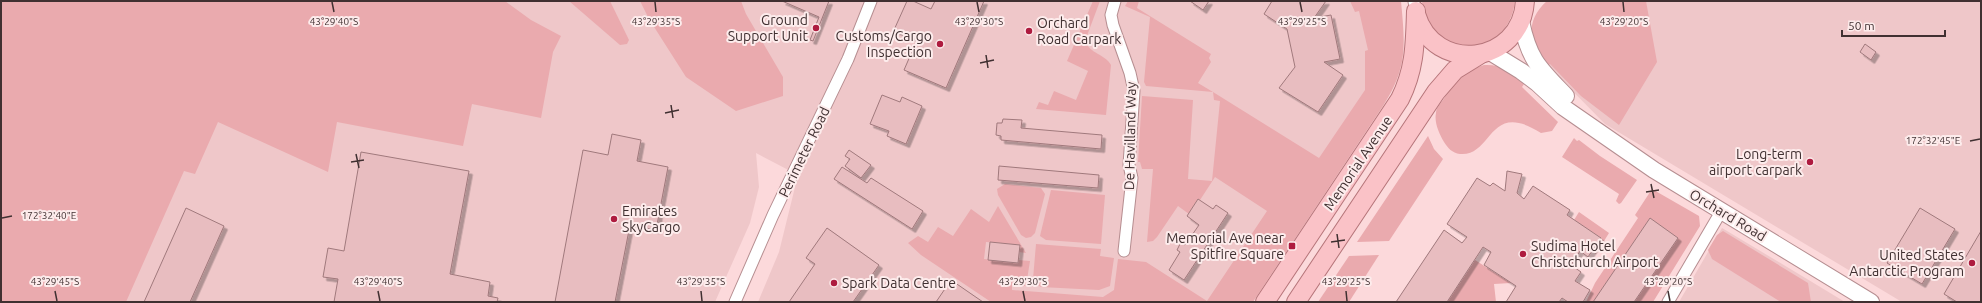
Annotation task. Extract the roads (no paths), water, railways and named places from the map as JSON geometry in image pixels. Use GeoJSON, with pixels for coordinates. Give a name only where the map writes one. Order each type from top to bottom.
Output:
{"type":"FeatureCollection","features":[{"type":"Feature","properties":{"kind":"main road"},"geometry":{"type":"LineString","coordinates":[[1415,4],[1424,31],[1439,46],[1459,54],[1486,53]]}},
{"type":"Feature","properties":{"kind":"main road","name":"Memorial Avenue"},"geometry":{"type":"LineString","coordinates":[[1265,302],[1400,99],[1412,71],[1415,50],[1415,4]]}},
{"type":"Feature","properties":{"kind":"main road","name":"Memorial Avenue"},"geometry":{"type":"LineString","coordinates":[[1296,302],[1436,92],[1455,70],[1507,41],[1526,8]]}},
{"type":"Feature","properties":{"kind":"street","name":"Perimeter Road"},"geometry":{"type":"LineString","coordinates":[[735,302],[773,215],[848,59],[871,1]]}},
{"type":"Feature","properties":{"kind":"street","name":"De Havilland Way"},"geometry":{"type":"LineString","coordinates":[[1114,1],[1111,15],[1113,25],[1130,73],[1134,91],[1129,165],[1132,178],[1124,250]]}},
{"type":"Feature","properties":{"kind":"street","name":"Orchard Road"},"geometry":{"type":"LineString","coordinates":[[1526,8],[1527,44],[1535,63],[1570,100],[1588,123]]}},
{"type":"Feature","properties":{"kind":"street","name":"Orchard Road"},"geometry":{"type":"LineString","coordinates":[[1486,53],[1521,71],[1537,83],[1563,107],[1654,170],[1871,302]]}},
{"type":"Feature","properties":{"kind":"street"},"geometry":{"type":"LineString","coordinates":[[1668,302],[1722,210]]}},
{"type":"Feature","properties":{"kind":"place","name":"Ground Support Unit"},"geometry":{"type":"Point","coordinates":[816,28]}},
{"type":"Feature","properties":{"kind":"place","name":"Orchard Road Carpark"},"geometry":{"type":"Point","coordinates":[1029,31]}},
{"type":"Feature","properties":{"kind":"place","name":"Customs/Cargo Inspection"},"geometry":{"type":"Point","coordinates":[940,44]}},
{"type":"Feature","properties":{"kind":"place","name":"Long-term airport carpark"},"geometry":{"type":"Point","coordinates":[1810,162]}},
{"type":"Feature","properties":{"kind":"place","name":"Emirates SkyCargo"},"geometry":{"type":"Point","coordinates":[614,219]}},
{"type":"Feature","properties":{"kind":"place","name":"Memorial Ave near Spitfire Square"},"geometry":{"type":"Point","coordinates":[1292,246]}},
{"type":"Feature","properties":{"kind":"place","name":"Sudima Hotel Christchurch Airport"},"geometry":{"type":"Point","coordinates":[1523,254]}},
{"type":"Feature","properties":{"kind":"place","name":"United States Antarctic Program"},"geometry":{"type":"Point","coordinates":[1972,263]}},
{"type":"Feature","properties":{"kind":"place","name":"Spark Data Centre"},"geometry":{"type":"Point","coordinates":[834,283]}}]}
